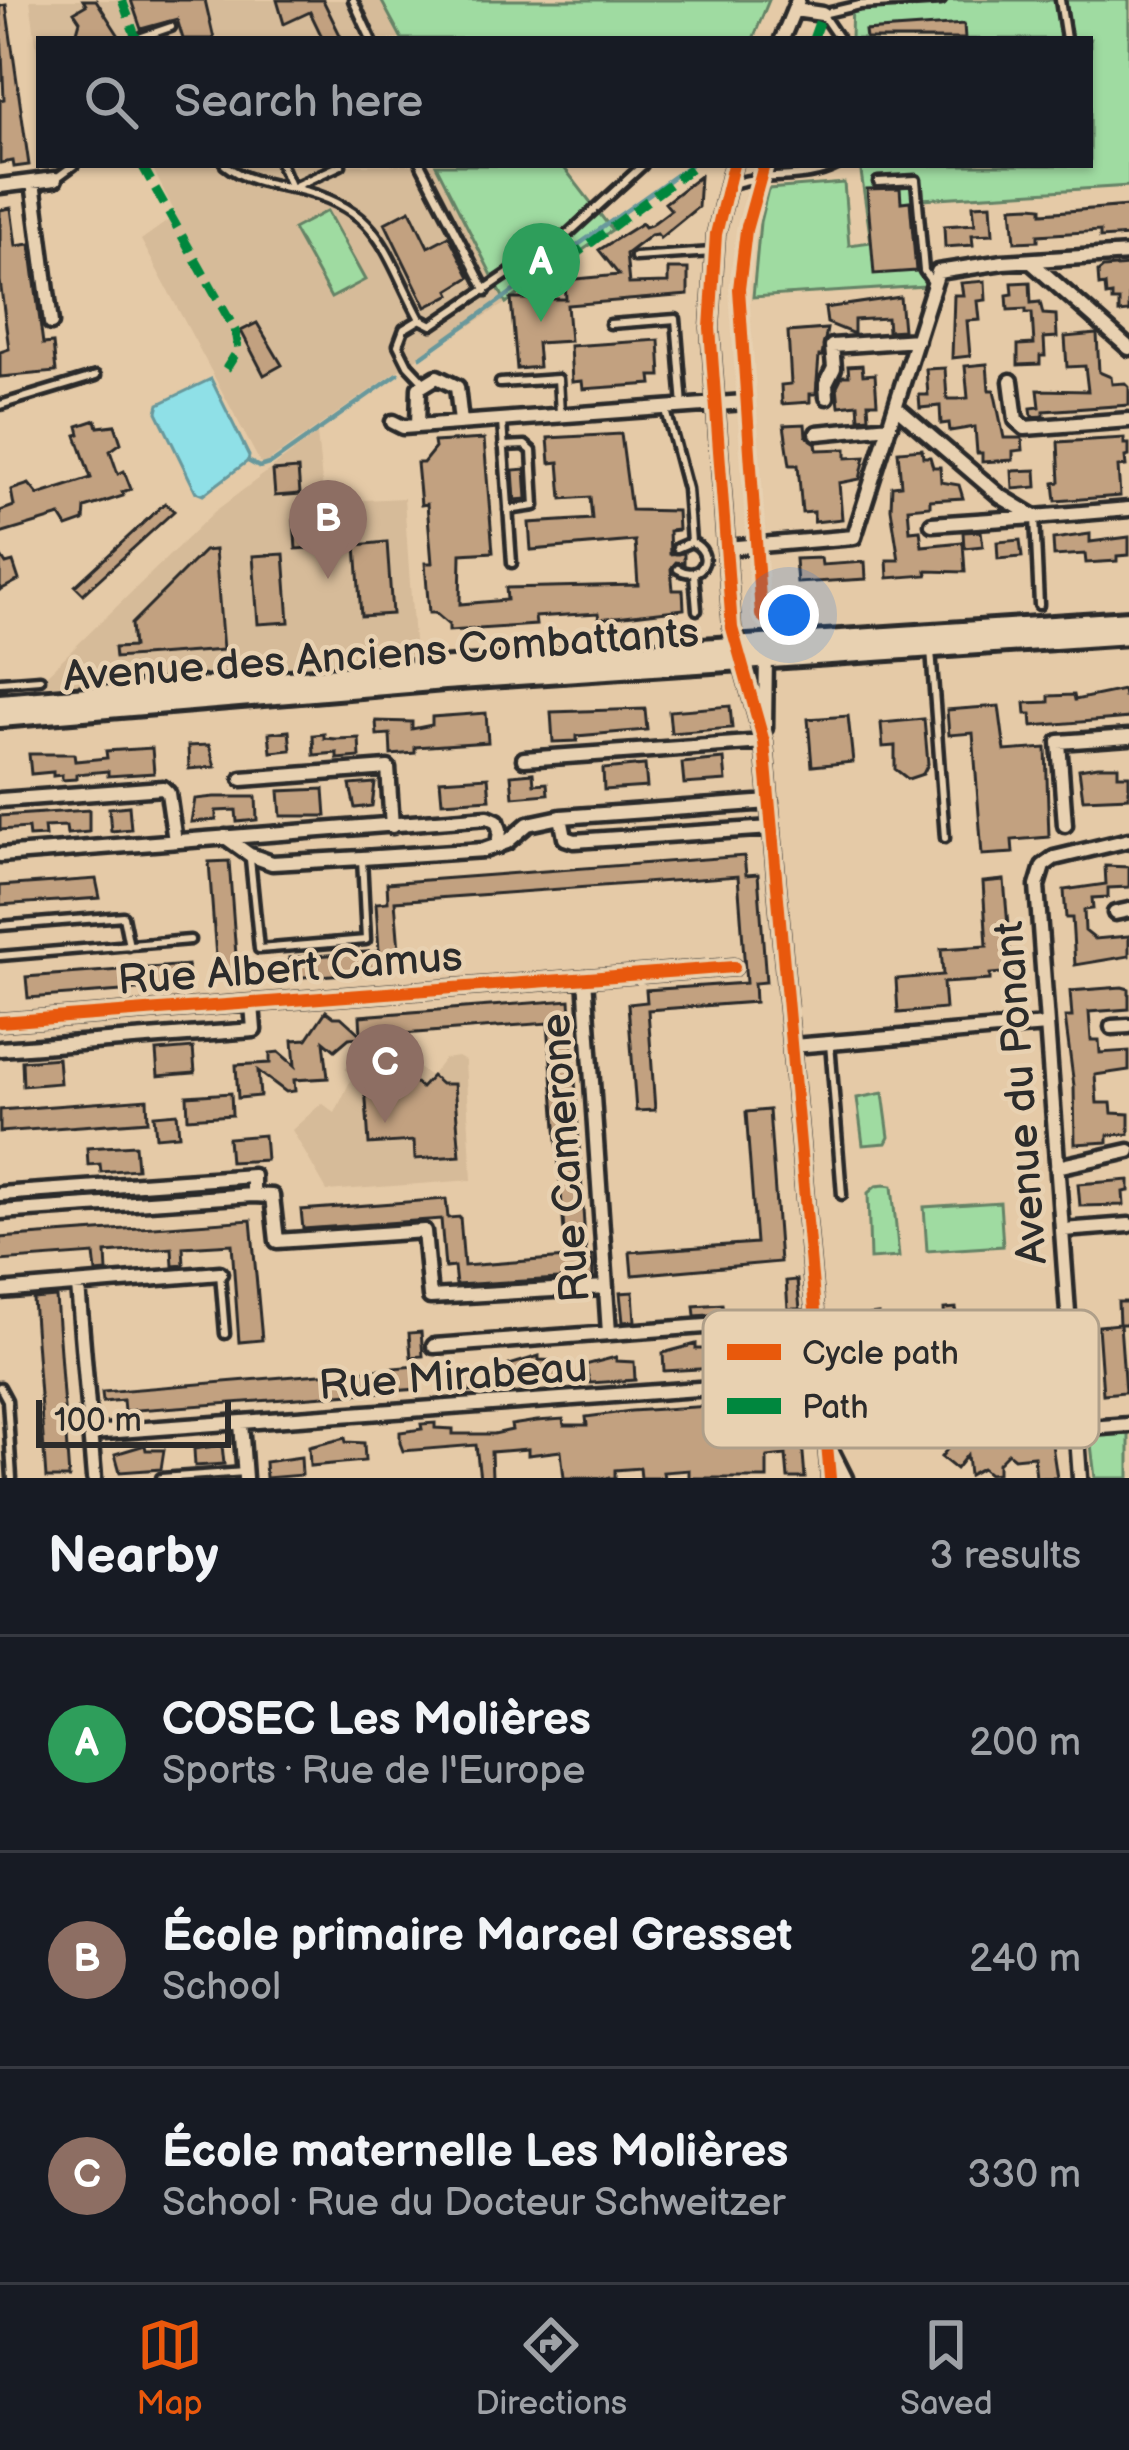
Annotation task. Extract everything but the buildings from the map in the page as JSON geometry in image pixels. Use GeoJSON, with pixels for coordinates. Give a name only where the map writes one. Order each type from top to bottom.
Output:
{"type":"FeatureCollection","features":[{"type":"Feature","properties":{"kind":"main road"},"geometry":{"type":"LineString","coordinates":[[766,653],[896,636],[930,640],[977,630],[1129,620]]}},
{"type":"Feature","properties":{"kind":"main road"},"geometry":{"type":"LineString","coordinates":[[766,653],[930,640],[1129,634]]}},
{"type":"Feature","properties":{"kind":"main road","name":"Avenue des Anciens Combattants"},"geometry":{"type":"LineString","coordinates":[[0,703],[766,653]]}},
{"type":"Feature","properties":{"kind":"main road","name":"Avenue des Anciens Combattants"},"geometry":{"type":"LineString","coordinates":[[0,718],[741,654]]}},
{"type":"Feature","properties":{"kind":"street"},"geometry":{"type":"LineString","coordinates":[[783,36],[796,5],[823,14]]}},
{"type":"Feature","properties":{"kind":"street"},"geometry":{"type":"LineString","coordinates":[[732,168],[713,252],[710,310],[715,404],[732,628],[764,742]]}},
{"type":"Feature","properties":{"kind":"street"},"geometry":{"type":"LineString","coordinates":[[0,186],[55,178]]}},
{"type":"Feature","properties":{"kind":"street"},"geometry":{"type":"LineString","coordinates":[[33,182],[51,323]]}},
{"type":"Feature","properties":{"kind":"street"},"geometry":{"type":"LineString","coordinates":[[726,548],[854,537],[938,272],[1129,254]]}},
{"type":"Feature","properties":{"kind":"street"},"geometry":{"type":"LineString","coordinates":[[1030,261],[1129,348]]}},
{"type":"Feature","properties":{"kind":"street"},"geometry":{"type":"LineString","coordinates":[[827,397],[832,346],[917,340]]}},
{"type":"Feature","properties":{"kind":"street"},"geometry":{"type":"LineString","coordinates":[[418,426],[417,396],[424,382],[437,377],[452,382],[459,394],[461,422]]}},
{"type":"Feature","properties":{"kind":"street"},"geometry":{"type":"LineString","coordinates":[[1011,381],[1016,421],[1025,428],[1129,420]]}},
{"type":"Feature","properties":{"kind":"street"},"geometry":{"type":"LineString","coordinates":[[393,422],[403,427],[745,402]]}},
{"type":"Feature","properties":{"kind":"street"},"geometry":{"type":"LineString","coordinates":[[896,407],[1000,496],[1035,517]]}},
{"type":"Feature","properties":{"kind":"street"},"geometry":{"type":"LineString","coordinates":[[817,433],[890,426]]}},
{"type":"Feature","properties":{"kind":"street"},"geometry":{"type":"LineString","coordinates":[[932,524],[1129,509]]}},
{"type":"Feature","properties":{"kind":"street"},"geometry":{"type":"LineString","coordinates":[[766,653],[764,742],[814,1310]]}},
{"type":"Feature","properties":{"kind":"street"},"geometry":{"type":"LineString","coordinates":[[1065,825],[1059,742],[1129,737]]}},
{"type":"Feature","properties":{"kind":"street"},"geometry":{"type":"LineString","coordinates":[[524,759],[764,742]]}},
{"type":"Feature","properties":{"kind":"street"},"geometry":{"type":"LineString","coordinates":[[242,779],[388,768],[392,826]]}},
{"type":"Feature","properties":{"kind":"street"},"geometry":{"type":"LineString","coordinates":[[0,800],[163,788],[169,793],[175,841]]}},
{"type":"Feature","properties":{"kind":"street"},"geometry":{"type":"LineString","coordinates":[[225,837],[250,855],[272,863],[362,858],[498,846],[528,824],[560,818],[770,802]]}},
{"type":"Feature","properties":{"kind":"street"},"geometry":{"type":"LineString","coordinates":[[0,855],[488,817],[497,821],[498,846]]}},
{"type":"Feature","properties":{"kind":"street"},"geometry":{"type":"LineString","coordinates":[[560,818],[565,838],[574,841],[772,827]]}},
{"type":"Feature","properties":{"kind":"street"},"geometry":{"type":"LineString","coordinates":[[250,855],[258,835]]}},
{"type":"Feature","properties":{"kind":"street","name":"Avenue du Ponant"},"geometry":{"type":"LineString","coordinates":[[1068,1310],[1037,886],[1043,866],[1054,858],[1129,840]]}},
{"type":"Feature","properties":{"kind":"street","name":"Rue Albert Camus"},"geometry":{"type":"LineString","coordinates":[[0,1022],[734,967]]}},
{"type":"Feature","properties":{"kind":"street","name":"Rue Camerone"},"geometry":{"type":"LineString","coordinates":[[585,977],[609,1334]]}},
{"type":"Feature","properties":{"kind":"street"},"geometry":{"type":"LineString","coordinates":[[0,1049],[254,1030],[252,1004]]}},
{"type":"Feature","properties":{"kind":"street"},"geometry":{"type":"LineString","coordinates":[[793,1046],[1046,1024]]}},
{"type":"Feature","properties":{"kind":"street"},"geometry":{"type":"LineString","coordinates":[[1112,1027],[1129,1026]]}},
{"type":"Feature","properties":{"kind":"street"},"geometry":{"type":"LineString","coordinates":[[1058,1167],[1129,1151]]}},
{"type":"Feature","properties":{"kind":"street"},"geometry":{"type":"LineString","coordinates":[[0,1194],[253,1176],[253,1195]]}},
{"type":"Feature","properties":{"kind":"street"},"geometry":{"type":"LineString","coordinates":[[0,1212],[272,1196],[277,1241],[424,1231],[430,1297],[606,1287]]}},
{"type":"Feature","properties":{"kind":"street"},"geometry":{"type":"LineString","coordinates":[[1063,1230],[1129,1225]]}},
{"type":"Feature","properties":{"kind":"street"},"geometry":{"type":"LineString","coordinates":[[0,1292],[220,1274]]}},
{"type":"Feature","properties":{"kind":"street"},"geometry":{"type":"LineString","coordinates":[[78,1286],[94,1478]]}},
{"type":"Feature","properties":{"kind":"street"},"geometry":{"type":"LineString","coordinates":[[434,1346],[703,1327]]}},
{"type":"Feature","properties":{"kind":"street","name":"Rue Mirabeau"},"geometry":{"type":"LineString","coordinates":[[91,1433],[703,1389]]}},
{"type":"Feature","properties":{"kind":"street"},"geometry":{"type":"LineString","coordinates":[[242,1424],[245,1475]]}},
{"type":"Feature","properties":{"kind":"street"},"geometry":{"type":"LineString","coordinates":[[1099,1427],[1129,1425]]}},
{"type":"Feature","properties":{"kind":"street"},"geometry":{"type":"LineString","coordinates":[[827,1448],[830,1478]]}},
{"type":"Feature","properties":{"kind":"street"},"geometry":{"type":"LineString","coordinates":[[830,1448],[845,1478]]}},
{"type":"Feature","properties":{"kind":"street","name":"Avenue du Ponant"},"geometry":{"type":"LineString","coordinates":[[1078,1448],[1080,1478]]}},
{"type":"Feature","properties":{"kind":"lane"},"geometry":{"type":"LineString","coordinates":[[353,0],[369,36]]}},
{"type":"Feature","properties":{"kind":"lane"},"geometry":{"type":"LineString","coordinates":[[837,36],[823,14],[856,3],[940,0]]}},
{"type":"Feature","properties":{"kind":"lane"},"geometry":{"type":"LineString","coordinates":[[1060,0],[1066,36]]}},
{"type":"Feature","properties":{"kind":"lane"},"geometry":{"type":"LineString","coordinates":[[144,36],[171,26]]}},
{"type":"Feature","properties":{"kind":"lane"},"geometry":{"type":"LineString","coordinates":[[55,178],[70,168]]}},
{"type":"Feature","properties":{"kind":"lane"},"geometry":{"type":"LineString","coordinates":[[231,168],[249,178],[328,196],[359,213],[420,319],[432,326],[568,233],[640,168]]}},
{"type":"Feature","properties":{"kind":"lane"},"geometry":{"type":"LineString","coordinates":[[282,168],[291,188]]}},
{"type":"Feature","properties":{"kind":"lane"},"geometry":{"type":"LineString","coordinates":[[291,188],[334,168]]}},
{"type":"Feature","properties":{"kind":"lane"},"geometry":{"type":"LineString","coordinates":[[423,168],[486,291]]}},
{"type":"Feature","properties":{"kind":"lane"},"geometry":{"type":"LineString","coordinates":[[749,168],[752,176]]}},
{"type":"Feature","properties":{"kind":"lane"},"geometry":{"type":"LineString","coordinates":[[785,176],[788,168]]}},
{"type":"Feature","properties":{"kind":"lane"},"geometry":{"type":"LineString","coordinates":[[725,188],[752,176],[820,174],[831,168]]}},
{"type":"Feature","properties":{"kind":"lane"},"geometry":{"type":"LineString","coordinates":[[878,182],[916,180],[924,272],[934,285]]}},
{"type":"Feature","properties":{"kind":"lane"},"geometry":{"type":"LineString","coordinates":[[635,257],[713,252]]}},
{"type":"Feature","properties":{"kind":"lane"},"geometry":{"type":"LineString","coordinates":[[420,319],[404,329],[398,345],[424,382]]}},
{"type":"Feature","properties":{"kind":"lane"},"geometry":{"type":"LineString","coordinates":[[610,324],[676,319],[683,406]]}},
{"type":"Feature","properties":{"kind":"lane"},"geometry":{"type":"LineString","coordinates":[[0,405],[96,376]]}},
{"type":"Feature","properties":{"kind":"lane"},"geometry":{"type":"LineString","coordinates":[[500,383],[558,379],[560,413]]}},
{"type":"Feature","properties":{"kind":"lane"},"geometry":{"type":"LineString","coordinates":[[666,407],[687,489],[692,542]]}},
{"type":"Feature","properties":{"kind":"lane"},"geometry":{"type":"LineString","coordinates":[[502,418],[512,563]]}},
{"type":"Feature","properties":{"kind":"lane"},"geometry":{"type":"LineString","coordinates":[[503,446],[526,445],[532,452],[535,506],[508,510]]}},
{"type":"Feature","properties":{"kind":"lane"},"geometry":{"type":"LineString","coordinates":[[1035,517],[1039,605]]}},
{"type":"Feature","properties":{"kind":"lane"},"geometry":{"type":"LineString","coordinates":[[676,548],[692,542],[701,547],[704,566],[694,574]]}},
{"type":"Feature","properties":{"kind":"lane"},"geometry":{"type":"LineString","coordinates":[[678,569],[694,574]]}},
{"type":"Feature","properties":{"kind":"lane"},"geometry":{"type":"LineString","coordinates":[[694,574],[697,610]]}},
{"type":"Feature","properties":{"kind":"lane"},"geometry":{"type":"LineString","coordinates":[[896,636],[909,628],[969,626],[977,630]]}},
{"type":"Feature","properties":{"kind":"lane"},"geometry":{"type":"LineString","coordinates":[[930,640],[945,838]]}},
{"type":"Feature","properties":{"kind":"lane"},"geometry":{"type":"LineString","coordinates":[[0,682],[40,679]]}},
{"type":"Feature","properties":{"kind":"lane"},"geometry":{"type":"LineString","coordinates":[[250,855],[259,949],[366,940],[362,858]]}},
{"type":"Feature","properties":{"kind":"lane"},"geometry":{"type":"LineString","coordinates":[[0,926],[123,916],[129,946]]}},
{"type":"Feature","properties":{"kind":"lane"},"geometry":{"type":"LineString","coordinates":[[0,956],[190,940]]}},
{"type":"Feature","properties":{"kind":"lane"},"geometry":{"type":"LineString","coordinates":[[830,1043],[842,1195]]}},
{"type":"Feature","properties":{"kind":"lane"},"geometry":{"type":"LineString","coordinates":[[220,1274],[225,1334]]}},
{"type":"Feature","properties":{"kind":"lane"},"geometry":{"type":"LineString","coordinates":[[0,1387],[7,1400],[12,1478]]}},
{"type":"Feature","properties":{"kind":"lane"},"geometry":{"type":"LineString","coordinates":[[161,1478],[245,1475]]}},
{"type":"Feature","properties":{"kind":"shaded area"},"geometry":{"type":"Polygon","coordinates":[[[30,0],[381,0],[400,36],[36,36],[36,43],[30,0]]]}},
{"type":"Feature","properties":{"kind":"shaded area"},"geometry":{"type":"Polygon","coordinates":[[[152,168],[438,168],[506,303],[399,370],[262,466],[141,240],[176,215],[152,168]]]}},
{"type":"Feature","properties":{"kind":"shaded area"},"geometry":{"type":"Polygon","coordinates":[[[317,434],[324,502],[404,498],[415,655],[255,673],[35,686],[214,512],[317,434]]]}},
{"type":"Feature","properties":{"kind":"shaded area"},"geometry":{"type":"Polygon","coordinates":[[[401,1058],[431,1076],[444,1059],[465,1061],[472,1180],[327,1191],[292,1130],[322,1103],[335,1113],[353,1075],[345,1069],[352,1063],[401,1058]]]}},
{"type":"Feature","properties":{"kind":"green space"},"geometry":{"type":"Polygon","coordinates":[[[381,0],[769,0],[754,36],[400,36],[381,0]]]}},
{"type":"Feature","properties":{"kind":"green space"},"geometry":{"type":"Polygon","coordinates":[[[852,0],[1129,0],[1129,186],[922,199],[925,286],[753,297],[768,189],[844,183],[849,245],[871,242],[860,168],[1093,168],[1093,36],[851,36],[852,0]]]}},
{"type":"Feature","properties":{"kind":"green space"},"geometry":{"type":"Polygon","coordinates":[[[438,168],[564,168],[612,230],[506,303],[438,168]]]}},
{"type":"Feature","properties":{"kind":"green space"},"geometry":{"type":"Polygon","coordinates":[[[327,211],[365,280],[331,298],[293,229],[327,211]]]}},
{"type":"Feature","properties":{"kind":"green space"},"geometry":{"type":"Polygon","coordinates":[[[883,1093],[889,1137],[886,1143],[863,1145],[857,1098],[883,1093]]]}},
{"type":"Feature","properties":{"kind":"green space"},"geometry":{"type":"Polygon","coordinates":[[[892,1186],[899,1257],[870,1259],[868,1193],[892,1186]]]}},
{"type":"Feature","properties":{"kind":"green space"},"geometry":{"type":"Polygon","coordinates":[[[1000,1202],[1003,1246],[927,1251],[924,1207],[1000,1202]]]}},
{"type":"Feature","properties":{"kind":"green space"},"geometry":{"type":"Polygon","coordinates":[[[1129,1434],[1129,1478],[1095,1478],[1091,1448],[1099,1448],[1099,1436],[1129,1434]]]}},
{"type":"Feature","properties":{"kind":"water"},"geometry":{"type":"Polygon","coordinates":[[[211,379],[249,456],[203,495],[196,492],[157,412],[159,404],[211,379]]]}},
{"type":"Feature","properties":{"kind":"waterway"},"geometry":{"type":"LineString","coordinates":[[421,357],[686,168]]}},
{"type":"Feature","properties":{"kind":"waterway"},"geometry":{"type":"LineString","coordinates":[[248,461],[259,467],[272,463],[398,374]]}},
{"type":"Feature","properties":{"kind":"marked path"},"geometry":{"type":"LineString","coordinates":[[122,0],[135,36]]}},
{"type":"Feature","properties":{"kind":"marked path"},"geometry":{"type":"LineString","coordinates":[[814,36],[822,14]]}},
{"type":"Feature","properties":{"kind":"marked path"},"geometry":{"type":"LineString","coordinates":[[144,168],[235,330],[238,350],[226,369]]}},
{"type":"Feature","properties":{"kind":"marked path"},"geometry":{"type":"LineString","coordinates":[[525,292],[691,168]]}},
{"type":"Feature","properties":{"kind":"cycle path"},"geometry":{"type":"LineString","coordinates":[[732,168],[716,234],[710,328],[732,628],[764,742],[815,1310]]}},
{"type":"Feature","properties":{"kind":"cycle path"},"geometry":{"type":"LineString","coordinates":[[763,168],[746,230],[739,289],[761,615],[770,623],[803,622]]}},
{"type":"Feature","properties":{"kind":"cycle path"},"geometry":{"type":"LineString","coordinates":[[0,1022],[734,967]]}},
{"type":"Feature","properties":{"kind":"cycle path"},"geometry":{"type":"LineString","coordinates":[[827,1448],[830,1478]]}},
{"type":"Feature","properties":{"kind":"place","name":"COSEC Les Molières"},"geometry":{"type":"Point","coordinates":[541,322]}},
{"type":"Feature","properties":{"kind":"place","name":"École primaire Marcel Gresset"},"geometry":{"type":"Point","coordinates":[328,579]}},
{"type":"Feature","properties":{"kind":"place","name":"École maternelle Les Molières"},"geometry":{"type":"Point","coordinates":[385,1123]}}]}
